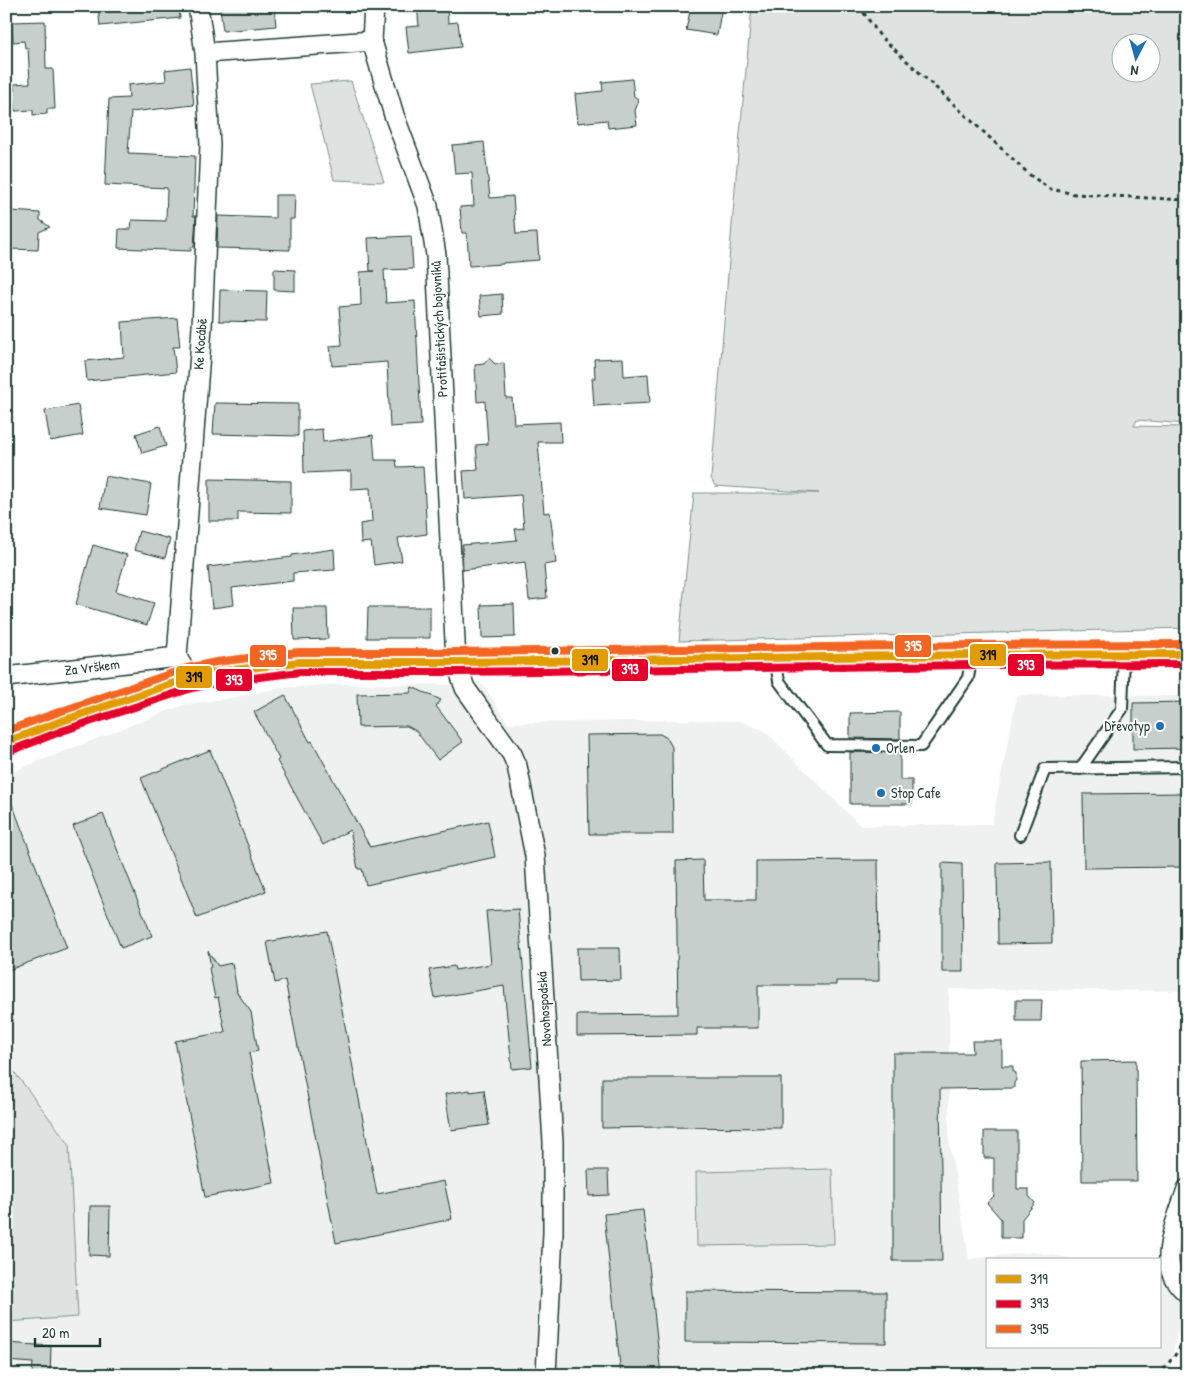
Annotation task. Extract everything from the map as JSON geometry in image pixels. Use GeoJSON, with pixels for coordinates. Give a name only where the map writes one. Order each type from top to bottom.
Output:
{"type":"FeatureCollection","features":[{"type":"Feature","properties":{"kind":"street","name":"Ke Kocábě"},"geometry":{"type":"LineString","coordinates":[[177,657],[202,327],[210,145],[205,54],[198,6]]}},
{"type":"Feature","properties":{"kind":"street","name":"Protifašistických bojovníků"},"geometry":{"type":"LineString","coordinates":[[374,6],[372,41],[394,115],[428,206],[436,255],[456,662]]}},
{"type":"Feature","properties":{"kind":"street"},"geometry":{"type":"LineString","coordinates":[[205,54],[372,41]]}},
{"type":"Feature","properties":{"kind":"street"},"geometry":{"type":"LineString","coordinates":[[6,742],[189,678],[217,672],[299,662],[1187,654]]}},
{"type":"Feature","properties":{"kind":"street"},"geometry":{"type":"LineString","coordinates":[[177,657],[189,678]]}},
{"type":"Feature","properties":{"kind":"street","name":"Za Vrškem"},"geometry":{"type":"LineString","coordinates":[[6,677],[177,657]]}},
{"type":"Feature","properties":{"kind":"street","name":"Novohospodská"},"geometry":{"type":"LineString","coordinates":[[456,662],[466,688],[512,754],[517,766],[535,856],[553,1142],[553,1233],[546,1375]]}},
{"type":"Feature","properties":{"kind":"street"},"geometry":{"type":"LineString","coordinates":[[1187,1189],[1170,1242],[1168,1257],[1171,1272],[1179,1286],[1187,1293]]}},
{"type":"Feature","properties":{"kind":"lane"},"geometry":{"type":"LineString","coordinates":[[1080,769],[1122,710],[1124,654]]}},
{"type":"Feature","properties":{"kind":"lane"},"geometry":{"type":"LineString","coordinates":[[775,658],[779,681],[826,744],[922,746],[968,678],[972,655]]}},
{"type":"Feature","properties":{"kind":"lane"},"geometry":{"type":"LineString","coordinates":[[1020,835],[1045,769],[1187,767]]}},
{"type":"Feature","properties":{"kind":"path"},"geometry":{"type":"LineString","coordinates":[[859,6],[880,36],[1023,168],[1050,189],[1075,194],[1187,200]]}},
{"type":"Feature","properties":{"kind":"path"},"geometry":{"type":"LineString","coordinates":[[1159,1375],[1179,1350],[1187,1322]]}},
{"type":"Feature","properties":{"kind":"shaded area"},"geometry":{"type":"Polygon","coordinates":[[[752,6],[1187,6],[1187,424],[1137,420],[1134,426],[1187,427],[1187,628],[679,641],[694,493],[819,493],[715,486],[711,478],[752,6]]]}},
{"type":"Feature","properties":{"kind":"shaded area"},"geometry":{"type":"Polygon","coordinates":[[[351,81],[384,182],[334,180],[310,84],[351,81]]]}},
{"type":"Feature","properties":{"kind":"shaded area"},"geometry":{"type":"Polygon","coordinates":[[[343,684],[483,685],[508,723],[740,721],[765,731],[861,826],[992,824],[1017,695],[1187,696],[1187,991],[949,989],[949,1140],[969,1259],[1033,1252],[1070,1258],[986,1258],[986,1348],[1160,1348],[1160,1272],[1166,1273],[1163,1248],[1187,1162],[1187,1297],[1185,1297],[1172,1356],[1170,1375],[6,1375],[6,1322],[78,1317],[69,1144],[6,1061],[6,774],[186,704],[231,698],[281,688],[343,684]]]}},
{"type":"Feature","properties":{"kind":"shaded area"},"geometry":{"type":"Polygon","coordinates":[[[6,1061],[69,1144],[78,1317],[6,1322],[6,1061]]]}},
{"type":"Feature","properties":{"kind":"shaded area"},"geometry":{"type":"Polygon","coordinates":[[[832,1169],[834,1244],[697,1246],[696,1172],[832,1169]]]}},
{"type":"Feature","properties":{"kind":"building"},"geometry":{"type":"Polygon","coordinates":[[[98,6],[179,6],[180,18],[100,26],[98,6]]]}},
{"type":"Feature","properties":{"kind":"building"},"geometry":{"type":"Polygon","coordinates":[[[274,6],[276,26],[223,31],[220,8],[274,6]]]}},
{"type":"Feature","properties":{"kind":"building"},"geometry":{"type":"Polygon","coordinates":[[[417,6],[447,6],[448,23],[458,22],[461,47],[409,53],[406,27],[419,26],[417,6]]]}},
{"type":"Feature","properties":{"kind":"building"},"geometry":{"type":"Polygon","coordinates":[[[691,6],[722,6],[717,35],[686,30],[691,6]]]}},
{"type":"Feature","properties":{"kind":"building"},"geometry":{"type":"Polygon","coordinates":[[[45,21],[46,69],[53,69],[55,109],[47,109],[47,114],[33,115],[33,110],[15,111],[14,84],[30,83],[28,48],[25,48],[24,41],[13,42],[12,22],[45,21]]]}},
{"type":"Feature","properties":{"kind":"building"},"geometry":{"type":"Polygon","coordinates":[[[190,67],[194,105],[131,112],[128,153],[195,156],[193,216],[196,216],[194,247],[191,247],[191,251],[118,248],[119,229],[131,229],[132,220],[166,221],[167,188],[105,185],[109,99],[129,98],[128,85],[166,81],[165,70],[190,67]]]}},
{"type":"Feature","properties":{"kind":"building"},"geometry":{"type":"Polygon","coordinates":[[[632,79],[634,96],[639,100],[635,111],[637,125],[608,128],[607,120],[578,123],[575,94],[603,91],[602,82],[632,79]]]}},
{"type":"Feature","properties":{"kind":"building"},"geometry":{"type":"Polygon","coordinates":[[[484,142],[490,198],[513,196],[516,234],[537,233],[539,260],[469,266],[467,233],[462,233],[460,207],[474,206],[472,173],[455,174],[452,145],[484,142]]]}},
{"type":"Feature","properties":{"kind":"building"},"geometry":{"type":"Polygon","coordinates":[[[275,195],[295,195],[294,219],[290,219],[290,250],[217,248],[218,216],[275,218],[275,195]]]}},
{"type":"Feature","properties":{"kind":"building"},"geometry":{"type":"Polygon","coordinates":[[[11,211],[40,213],[40,220],[50,227],[39,232],[38,250],[9,249],[11,211]]]}},
{"type":"Feature","properties":{"kind":"building"},"geometry":{"type":"Polygon","coordinates":[[[411,236],[413,269],[384,270],[386,303],[415,301],[421,425],[390,427],[387,362],[332,366],[330,346],[342,345],[339,307],[361,305],[360,272],[375,271],[370,271],[368,238],[411,236]]]}},
{"type":"Feature","properties":{"kind":"building"},"geometry":{"type":"Polygon","coordinates":[[[274,269],[295,270],[295,291],[274,290],[274,269]]]}},
{"type":"Feature","properties":{"kind":"building"},"geometry":{"type":"Polygon","coordinates":[[[220,290],[267,291],[266,322],[219,321],[220,290]]]}},
{"type":"Feature","properties":{"kind":"building"},"geometry":{"type":"Polygon","coordinates":[[[502,294],[503,314],[481,316],[479,296],[502,294]]]}},
{"type":"Feature","properties":{"kind":"building"},"geometry":{"type":"Polygon","coordinates":[[[177,318],[180,347],[173,347],[176,372],[87,381],[85,361],[124,357],[122,322],[177,318]]]}},
{"type":"Feature","properties":{"kind":"building"},"geometry":{"type":"Polygon","coordinates":[[[489,358],[495,364],[504,363],[506,398],[512,398],[514,424],[560,422],[561,442],[538,442],[544,513],[550,512],[556,563],[544,565],[547,598],[529,600],[525,562],[463,570],[462,545],[517,540],[515,529],[524,528],[521,495],[465,499],[463,471],[478,470],[476,445],[488,444],[485,401],[477,402],[475,365],[484,364],[489,358]]]}},
{"type":"Feature","properties":{"kind":"building"},"geometry":{"type":"Polygon","coordinates":[[[623,358],[624,376],[648,374],[650,403],[594,406],[592,378],[595,378],[594,359],[623,358]]]}},
{"type":"Feature","properties":{"kind":"building"},"geometry":{"type":"Polygon","coordinates":[[[215,403],[298,404],[298,436],[213,434],[215,403]]]}},
{"type":"Feature","properties":{"kind":"building"},"geometry":{"type":"Polygon","coordinates":[[[78,405],[83,435],[50,441],[45,411],[78,405]]]}},
{"type":"Feature","properties":{"kind":"building"},"geometry":{"type":"Polygon","coordinates":[[[160,426],[166,446],[142,453],[136,434],[160,426]]]}},
{"type":"Feature","properties":{"kind":"building"},"geometry":{"type":"Polygon","coordinates":[[[322,429],[323,442],[373,435],[375,460],[396,460],[397,467],[423,466],[427,534],[398,538],[402,561],[374,565],[371,542],[361,543],[360,524],[372,522],[370,488],[351,489],[351,471],[304,473],[303,431],[322,429]]]}},
{"type":"Feature","properties":{"kind":"building"},"geometry":{"type":"Polygon","coordinates":[[[105,476],[151,484],[146,515],[100,508],[105,476]]]}},
{"type":"Feature","properties":{"kind":"building"},"geometry":{"type":"Polygon","coordinates":[[[209,479],[291,481],[291,513],[238,512],[238,521],[209,521],[209,479]]]}},
{"type":"Feature","properties":{"kind":"building"},"geometry":{"type":"Polygon","coordinates":[[[139,531],[170,539],[165,558],[134,550],[139,531]]]}},
{"type":"Feature","properties":{"kind":"building"},"geometry":{"type":"Polygon","coordinates":[[[93,545],[127,555],[116,591],[154,603],[147,625],[76,604],[93,545]]]}},
{"type":"Feature","properties":{"kind":"building"},"geometry":{"type":"Polygon","coordinates":[[[334,549],[335,570],[293,573],[293,581],[232,588],[234,605],[212,608],[208,567],[292,557],[292,555],[334,549]]]}},
{"type":"Feature","properties":{"kind":"building"},"geometry":{"type":"Polygon","coordinates":[[[514,604],[515,637],[482,638],[481,605],[514,604]]]}},
{"type":"Feature","properties":{"kind":"building"},"geometry":{"type":"Polygon","coordinates":[[[368,607],[430,607],[430,638],[367,638],[368,607]]]}},
{"type":"Feature","properties":{"kind":"building"},"geometry":{"type":"Polygon","coordinates":[[[293,608],[327,608],[328,639],[294,640],[293,608]]]}},
{"type":"Feature","properties":{"kind":"building"},"geometry":{"type":"Polygon","coordinates":[[[412,687],[441,700],[436,706],[463,742],[438,760],[416,731],[407,726],[358,727],[357,694],[410,693],[412,687]]]}},
{"type":"Feature","properties":{"kind":"building"},"geometry":{"type":"Polygon","coordinates":[[[285,695],[370,847],[488,821],[495,857],[366,885],[362,869],[358,869],[350,830],[323,845],[277,761],[279,759],[254,712],[285,695]]]}},
{"type":"Feature","properties":{"kind":"building","name":"Dřevotyp"},"geometry":{"type":"Polygon","coordinates":[[[1187,702],[1187,748],[1133,749],[1133,703],[1187,702]]]}},
{"type":"Feature","properties":{"kind":"building"},"geometry":{"type":"Polygon","coordinates":[[[900,712],[900,739],[850,738],[850,713],[900,712]]]}},
{"type":"Feature","properties":{"kind":"building"},"geometry":{"type":"Polygon","coordinates":[[[660,734],[667,738],[672,747],[673,834],[589,834],[587,735],[660,734]]]}},
{"type":"Feature","properties":{"kind":"building"},"geometry":{"type":"Polygon","coordinates":[[[210,750],[266,891],[197,918],[141,778],[210,750]]]}},
{"type":"Feature","properties":{"kind":"building"},"geometry":{"type":"Polygon","coordinates":[[[850,752],[900,753],[900,780],[912,780],[912,804],[850,804],[850,752]]]}},
{"type":"Feature","properties":{"kind":"building"},"geometry":{"type":"Polygon","coordinates":[[[6,793],[8,793],[67,948],[6,971],[6,793]]]}},
{"type":"Feature","properties":{"kind":"building"},"geometry":{"type":"Polygon","coordinates":[[[1187,793],[1187,867],[1084,868],[1083,794],[1187,793]]]}},
{"type":"Feature","properties":{"kind":"building"},"geometry":{"type":"Polygon","coordinates":[[[103,814],[152,936],[121,948],[73,826],[103,814]]]}},
{"type":"Feature","properties":{"kind":"building"},"geometry":{"type":"Polygon","coordinates":[[[703,860],[704,900],[756,900],[756,861],[878,860],[879,981],[836,981],[836,985],[758,985],[758,1028],[697,1028],[697,1035],[577,1036],[577,1015],[678,1014],[676,861],[703,860]]]}},
{"type":"Feature","properties":{"kind":"building"},"geometry":{"type":"Polygon","coordinates":[[[1051,862],[1052,943],[998,944],[997,863],[1051,862]]]}},
{"type":"Feature","properties":{"kind":"building"},"geometry":{"type":"Polygon","coordinates":[[[942,863],[962,864],[963,972],[942,972],[942,863]]]}},
{"type":"Feature","properties":{"kind":"building"},"geometry":{"type":"Polygon","coordinates":[[[518,909],[532,1067],[512,1069],[504,986],[435,998],[429,970],[454,966],[455,970],[491,964],[486,911],[518,909]]]}},
{"type":"Feature","properties":{"kind":"building"},"geometry":{"type":"Polygon","coordinates":[[[327,931],[377,1194],[444,1181],[452,1219],[336,1243],[285,980],[275,983],[267,942],[327,931]]]}},
{"type":"Feature","properties":{"kind":"building"},"geometry":{"type":"Polygon","coordinates":[[[577,948],[620,948],[621,980],[578,981],[577,948]]]}},
{"type":"Feature","properties":{"kind":"building"},"geometry":{"type":"Polygon","coordinates":[[[208,951],[218,966],[232,963],[236,991],[251,1012],[258,1051],[249,1053],[274,1183],[205,1197],[175,1041],[225,1032],[218,997],[215,998],[209,968],[211,967],[208,951]]]}},
{"type":"Feature","properties":{"kind":"building"},"geometry":{"type":"Polygon","coordinates":[[[1016,1000],[1042,1000],[1041,1021],[1016,1021],[1016,1000]]]}},
{"type":"Feature","properties":{"kind":"building"},"geometry":{"type":"Polygon","coordinates":[[[972,1041],[1002,1041],[1002,1066],[1013,1066],[1013,1071],[1016,1073],[1014,1088],[940,1089],[942,1261],[893,1261],[893,1053],[973,1053],[972,1041]]]}},
{"type":"Feature","properties":{"kind":"building"},"geometry":{"type":"Polygon","coordinates":[[[1136,1060],[1137,1181],[1082,1181],[1081,1061],[1136,1060]]]}},
{"type":"Feature","properties":{"kind":"building"},"geometry":{"type":"Polygon","coordinates":[[[602,1078],[781,1078],[781,1128],[602,1128],[602,1078]]]}},
{"type":"Feature","properties":{"kind":"building"},"geometry":{"type":"Polygon","coordinates":[[[470,1090],[470,1092],[484,1090],[489,1125],[451,1130],[445,1094],[470,1090]]]}},
{"type":"Feature","properties":{"kind":"building"},"geometry":{"type":"Polygon","coordinates":[[[984,1131],[1017,1131],[1017,1189],[1029,1189],[1029,1196],[1035,1203],[1022,1219],[1022,1238],[1001,1238],[1001,1219],[987,1203],[994,1196],[994,1158],[984,1158],[984,1131]]]}},
{"type":"Feature","properties":{"kind":"building"},"geometry":{"type":"Polygon","coordinates":[[[588,1170],[608,1170],[609,1195],[589,1196],[588,1170]]]}},
{"type":"Feature","properties":{"kind":"building"},"geometry":{"type":"Polygon","coordinates":[[[90,1206],[110,1206],[109,1256],[89,1255],[90,1206]]]}},
{"type":"Feature","properties":{"kind":"building"},"geometry":{"type":"Polygon","coordinates":[[[643,1210],[661,1375],[621,1375],[604,1214],[643,1210]]]}},
{"type":"Feature","properties":{"kind":"building"},"geometry":{"type":"Polygon","coordinates":[[[685,1291],[886,1292],[886,1343],[685,1342],[685,1291]]]}},
{"type":"Feature","properties":{"kind":"building"},"geometry":{"type":"Polygon","coordinates":[[[6,1343],[51,1346],[50,1375],[32,1375],[33,1363],[6,1361],[6,1343]]]}},
{"type":"Feature","properties":{"kind":"transit line","name":"395"},"geometry":{"type":"LineString","coordinates":[[6,731],[187,668],[216,662],[298,652],[1187,644]]}},
{"type":"Feature","properties":{"kind":"transit line","name":"319"},"geometry":{"type":"LineString","coordinates":[[6,742],[189,678],[217,672],[299,662],[1187,654]]}},
{"type":"Feature","properties":{"kind":"transit line","name":"393"},"geometry":{"type":"LineString","coordinates":[[10,751],[62,731],[192,688],[219,682],[300,672],[1187,664]]}},
{"type":"Feature","properties":{"kind":"place","name":"Dřevotyp"},"geometry":{"type":"Point","coordinates":[1160,726]}},
{"type":"Feature","properties":{"kind":"place","name":"Orlen"},"geometry":{"type":"Point","coordinates":[876,748]}},
{"type":"Feature","properties":{"kind":"place","name":"Stop Cafe"},"geometry":{"type":"Point","coordinates":[881,793]}}]}
